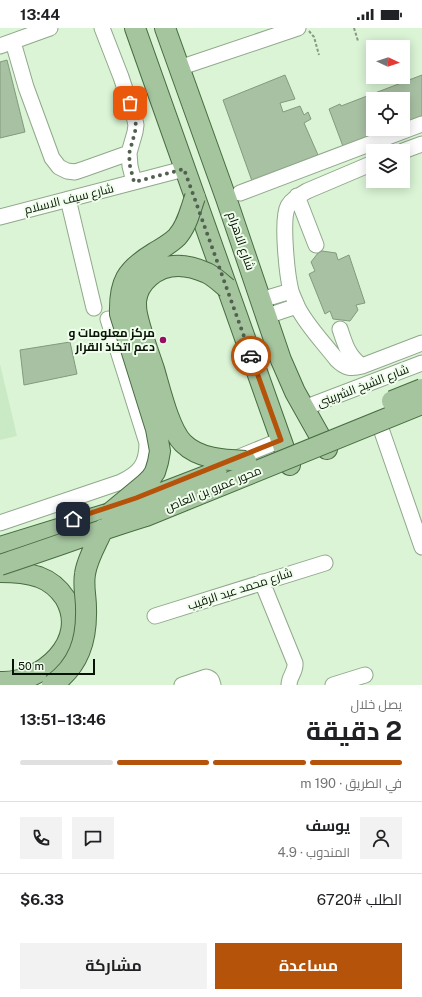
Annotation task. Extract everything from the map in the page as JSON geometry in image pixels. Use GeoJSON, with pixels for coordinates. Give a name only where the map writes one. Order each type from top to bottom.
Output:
{"type":"FeatureCollection","features":[{"type":"Feature","properties":{"kind":"main road"},"geometry":{"type":"LineString","coordinates":[[135,28],[290,465]]}},
{"type":"Feature","properties":{"kind":"main road","name":"شارع الاهرام"},"geometry":{"type":"LineString","coordinates":[[165,28],[288,376],[327,449]]}},
{"type":"Feature","properties":{"kind":"main road"},"geometry":{"type":"LineString","coordinates":[[52,685],[68,671],[82,646],[86,627],[84,584],[85,572],[106,521],[151,478],[155,472],[160,451],[156,429],[120,314],[120,295],[122,285],[135,267],[170,244],[181,232],[188,218],[195,197]]}},
{"type":"Feature","properties":{"kind":"main road"},"geometry":{"type":"LineString","coordinates":[[227,288],[213,276],[194,268],[176,266],[165,267],[154,272],[141,286],[136,300],[137,314],[168,415],[177,436],[182,442],[196,452],[209,457],[246,461]]}},
{"type":"Feature","properties":{"kind":"main road","name":"محور عمرو بن العاص"},"geometry":{"type":"LineString","coordinates":[[0,565],[52,548],[106,521],[246,461],[422,389]]}},
{"type":"Feature","properties":{"kind":"main road","name":"محور عمرو بن العاص"},"geometry":{"type":"LineString","coordinates":[[0,547],[106,521],[146,516],[422,404]]}},
{"type":"Feature","properties":{"kind":"main road"},"geometry":{"type":"LineString","coordinates":[[0,572],[29,575],[48,581],[56,587],[67,602],[72,621],[68,640],[64,648],[50,665],[29,678],[11,682],[0,682]]}},
{"type":"Feature","properties":{"kind":"street"},"geometry":{"type":"LineString","coordinates":[[50,28],[7,44],[26,87],[52,158],[59,167],[66,171],[75,172],[129,154]]}},
{"type":"Feature","properties":{"kind":"street"},"geometry":{"type":"LineString","coordinates":[[102,28],[121,77],[136,125],[129,154],[134,182]]}},
{"type":"Feature","properties":{"kind":"street"},"geometry":{"type":"LineString","coordinates":[[179,68],[298,28]]}},
{"type":"Feature","properties":{"kind":"street"},"geometry":{"type":"LineString","coordinates":[[410,129],[422,124]]}},
{"type":"Feature","properties":{"kind":"street"},"geometry":{"type":"LineString","coordinates":[[240,193],[391,136]]}},
{"type":"Feature","properties":{"kind":"street"},"geometry":{"type":"LineString","coordinates":[[410,148],[422,144]]}},
{"type":"Feature","properties":{"kind":"street"},"geometry":{"type":"LineString","coordinates":[[315,165],[322,184]]}},
{"type":"Feature","properties":{"kind":"street"},"geometry":{"type":"LineString","coordinates":[[366,167],[322,184],[297,196],[288,206],[284,226],[291,291],[297,306],[306,321],[342,365],[355,368],[422,343]]}},
{"type":"Feature","properties":{"kind":"street","name":"شارع سيف الاسلام"},"geometry":{"type":"LineString","coordinates":[[0,217],[184,169]]}},
{"type":"Feature","properties":{"kind":"street"},"geometry":{"type":"LineString","coordinates":[[297,196],[316,245]]}},
{"type":"Feature","properties":{"kind":"street"},"geometry":{"type":"LineString","coordinates":[[68,199],[94,308]]}},
{"type":"Feature","properties":{"kind":"street"},"geometry":{"type":"LineString","coordinates":[[264,308],[291,291]]}},
{"type":"Feature","properties":{"kind":"street"},"geometry":{"type":"LineString","coordinates":[[264,308],[297,306]]}},
{"type":"Feature","properties":{"kind":"street"},"geometry":{"type":"LineString","coordinates":[[0,523],[121,482],[138,472],[144,464],[147,453],[147,443],[108,319]]}},
{"type":"Feature","properties":{"kind":"street"},"geometry":{"type":"LineString","coordinates":[[340,329],[350,356],[362,366]]}},
{"type":"Feature","properties":{"kind":"street","name":"شارع الشيخ الشربينى"},"geometry":{"type":"LineString","coordinates":[[304,408],[422,363]]}},
{"type":"Feature","properties":{"kind":"street"},"geometry":{"type":"LineString","coordinates":[[0,572],[128,531],[166,517],[380,426],[422,410]]}},
{"type":"Feature","properties":{"kind":"street"},"geometry":{"type":"LineString","coordinates":[[380,426],[422,547]]}},
{"type":"Feature","properties":{"kind":"street"},"geometry":{"type":"LineString","coordinates":[[0,542],[124,502],[281,440]]}},
{"type":"Feature","properties":{"kind":"street","name":"شارع محمد عبد الرقيب"},"geometry":{"type":"LineString","coordinates":[[155,616],[325,563]]}},
{"type":"Feature","properties":{"kind":"street"},"geometry":{"type":"LineString","coordinates":[[262,582],[295,663],[295,669],[289,685]]}},
{"type":"Feature","properties":{"kind":"street"},"geometry":{"type":"LineString","coordinates":[[333,685],[365,675]]}},
{"type":"Feature","properties":{"kind":"street"},"geometry":{"type":"LineString","coordinates":[[182,685],[206,677],[211,681]]}},
{"type":"Feature","properties":{"kind":"path"},"geometry":{"type":"LineString","coordinates":[[305,28],[314,37],[319,55]]}},
{"type":"Feature","properties":{"kind":"path"},"geometry":{"type":"LineString","coordinates":[[354,28],[358,41]]}},
{"type":"Feature","properties":{"kind":"shaded area"},"geometry":{"type":"Polygon","coordinates":[[[0,364],[17,436],[0,440],[0,364]]]}},
{"type":"Feature","properties":{"kind":"building"},"geometry":{"type":"Polygon","coordinates":[[[7,60],[25,132],[0,138],[0,62],[7,60]]]}},
{"type":"Feature","properties":{"kind":"building"},"geometry":{"type":"Polygon","coordinates":[[[285,75],[295,99],[280,103],[283,112],[300,106],[304,115],[308,112],[311,119],[304,123],[318,155],[252,181],[223,100],[285,75]]]}},
{"type":"Feature","properties":{"kind":"building"},"geometry":{"type":"Polygon","coordinates":[[[422,75],[422,118],[410,123],[410,92],[378,92],[398,84],[410,84],[410,80],[422,75]]]}},
{"type":"Feature","properties":{"kind":"building"},"geometry":{"type":"Polygon","coordinates":[[[366,96],[366,136],[377,136],[344,149],[329,109],[340,104],[341,106],[366,96]]]}},
{"type":"Feature","properties":{"kind":"building"},"geometry":{"type":"Polygon","coordinates":[[[322,251],[336,253],[338,260],[349,255],[365,303],[356,305],[358,310],[350,321],[333,319],[330,311],[325,314],[309,274],[315,271],[311,262],[318,253],[322,251]]]}},
{"type":"Feature","properties":{"kind":"building"},"geometry":{"type":"Polygon","coordinates":[[[70,342],[77,374],[24,385],[20,350],[70,342]]]}},
{"type":"Feature","properties":{"kind":"way so far"},"geometry":{"type":"LineString","coordinates":[[130,103],[136,125],[129,154],[134,182],[184,169],[251,356]]}},
{"type":"Feature","properties":{"kind":"place","name":"مركز معلومات و دعم اتخاذ القرار"},"geometry":{"type":"Point","coordinates":[163,340]}},
{"type":"Feature","properties":{"kind":"route"},"geometry":{"type":"LineString","coordinates":[[73,519],[136,498],[281,440],[251,356]]}}]}
